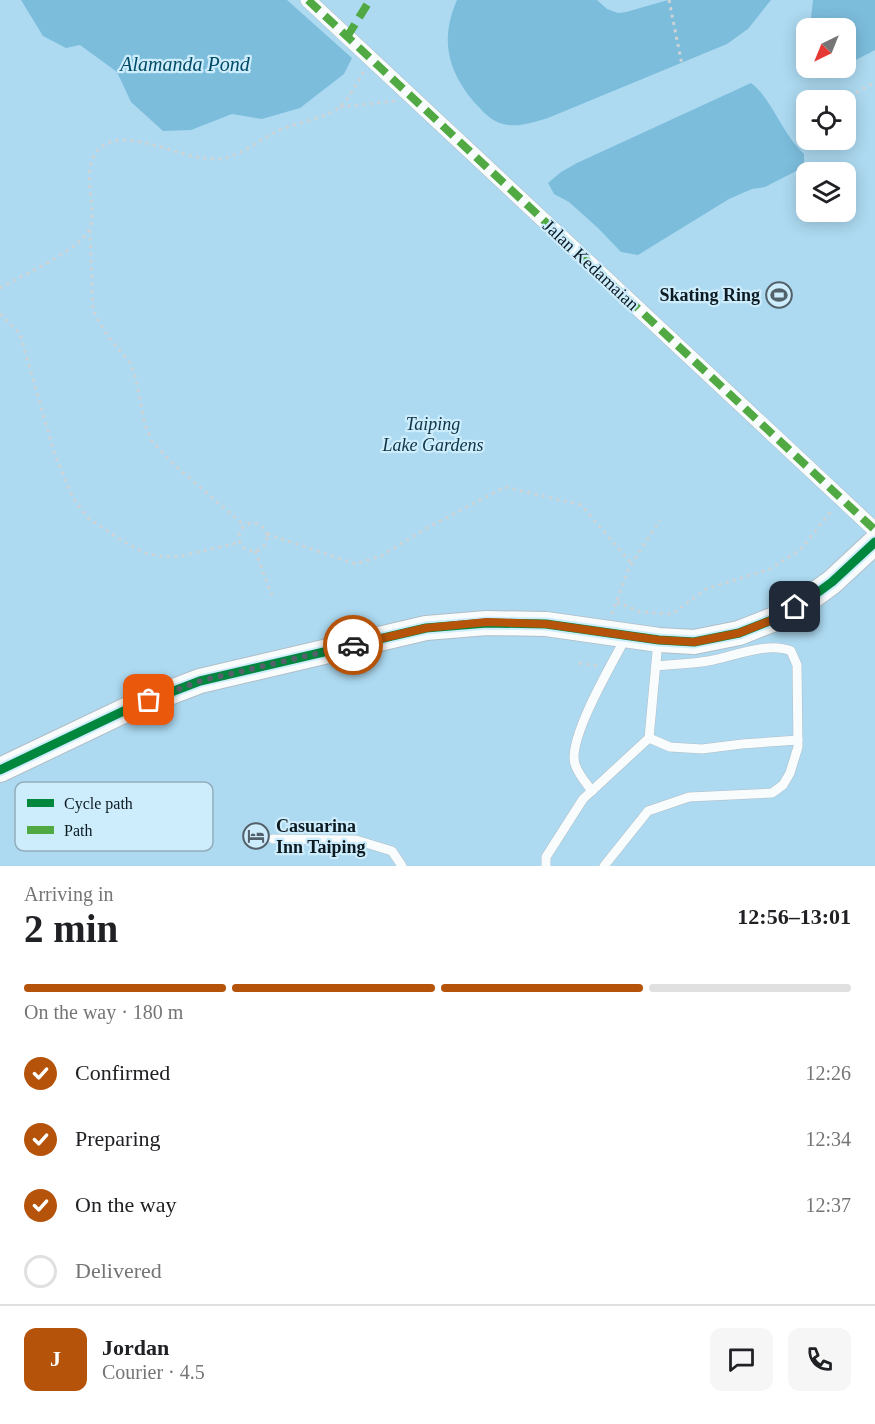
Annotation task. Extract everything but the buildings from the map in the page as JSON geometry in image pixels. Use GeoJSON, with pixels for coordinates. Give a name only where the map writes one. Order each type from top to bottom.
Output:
{"type":"FeatureCollection","features":[{"type":"Feature","properties":{"kind":"street","name":"Jalan Kedamaian"},"geometry":{"type":"LineString","coordinates":[[308,0],[875,530]]}},
{"type":"Feature","properties":{"kind":"street"},"geometry":{"type":"LineString","coordinates":[[0,770],[132,707],[200,681],[415,631],[487,622],[546,624],[659,640],[694,642],[739,633],[777,618],[832,582],[875,542]]}},
{"type":"Feature","properties":{"kind":"lane"},"geometry":{"type":"LineString","coordinates":[[592,791],[574,763],[574,747],[617,634]]}},
{"type":"Feature","properties":{"kind":"lane"},"geometry":{"type":"LineString","coordinates":[[546,866],[546,857],[583,800],[649,738],[659,640]]}},
{"type":"Feature","properties":{"kind":"lane"},"geometry":{"type":"LineString","coordinates":[[604,866],[648,811],[689,797],[772,793],[783,784],[790,773],[798,740],[797,665],[791,651],[782,647],[708,661],[656,666]]}},
{"type":"Feature","properties":{"kind":"lane"},"geometry":{"type":"LineString","coordinates":[[649,738],[670,747],[702,749],[798,740]]}},
{"type":"Feature","properties":{"kind":"lane"},"geometry":{"type":"LineString","coordinates":[[273,839],[356,840],[392,851],[402,866]]}},
{"type":"Feature","properties":{"kind":"path"},"geometry":{"type":"LineString","coordinates":[[669,0],[682,65]]}},
{"type":"Feature","properties":{"kind":"path"},"geometry":{"type":"LineString","coordinates":[[340,107],[351,93],[370,59]]}},
{"type":"Feature","properties":{"kind":"path"},"geometry":{"type":"LineString","coordinates":[[856,93],[875,82]]}},
{"type":"Feature","properties":{"kind":"path"},"geometry":{"type":"LineString","coordinates":[[245,526],[171,462],[152,441],[145,426],[131,364],[107,335],[93,311],[89,178],[91,164],[97,151],[109,142],[132,141],[200,158],[220,159],[235,154],[282,129],[340,107],[413,98]]}},
{"type":"Feature","properties":{"kind":"path"},"geometry":{"type":"LineString","coordinates":[[0,288],[78,244],[90,230]]}},
{"type":"Feature","properties":{"kind":"path"},"geometry":{"type":"LineString","coordinates":[[0,314],[20,334],[56,455],[73,498],[88,518],[145,553],[164,557],[181,556],[241,542]]}},
{"type":"Feature","properties":{"kind":"path"},"geometry":{"type":"LineString","coordinates":[[267,534],[356,564],[381,556],[425,529],[505,487],[581,505],[632,564]]}},
{"type":"Feature","properties":{"kind":"path"},"geometry":{"type":"LineString","coordinates":[[617,602],[640,612],[672,614],[706,589],[770,569],[800,550],[842,498]]}},
{"type":"Feature","properties":{"kind":"path"},"geometry":{"type":"LineString","coordinates":[[617,634],[617,602],[632,564],[660,520]]}},
{"type":"Feature","properties":{"kind":"path"},"geometry":{"type":"LineString","coordinates":[[254,523],[265,530],[267,534],[264,547],[255,551],[246,549],[241,542],[240,534],[245,526],[254,523]]}},
{"type":"Feature","properties":{"kind":"path"},"geometry":{"type":"LineString","coordinates":[[255,551],[273,598]]}},
{"type":"Feature","properties":{"kind":"path"},"geometry":{"type":"LineString","coordinates":[[579,663],[605,667]]}},
{"type":"Feature","properties":{"kind":"green space","name":"Taiping Lake Gardens"},"geometry":{"type":"Polygon","coordinates":[[[0,0],[875,0],[875,866],[0,866],[0,0]]]}},
{"type":"Feature","properties":{"kind":"water","name":"Alamanda Pond"},"geometry":{"type":"Polygon","coordinates":[[[21,0],[287,0],[352,58],[344,74],[300,108],[262,119],[232,114],[191,130],[163,131],[131,102],[117,72],[80,45],[66,48],[43,36],[21,0]]]}},
{"type":"Feature","properties":{"kind":"water"},"geometry":{"type":"Polygon","coordinates":[[[457,0],[597,0],[607,9],[618,13],[668,0],[771,0],[748,29],[727,44],[548,118],[526,124],[509,125],[494,121],[474,102],[452,66],[448,41],[452,14],[457,0]]]}},
{"type":"Feature","properties":{"kind":"water"},"geometry":{"type":"Polygon","coordinates":[[[813,0],[875,0],[875,50],[856,60],[856,18],[811,18],[813,0]]]}},
{"type":"Feature","properties":{"kind":"water"},"geometry":{"type":"Polygon","coordinates":[[[751,83],[765,97],[796,146],[796,150],[804,154],[804,162],[796,162],[796,171],[765,187],[752,189],[729,199],[638,255],[621,252],[569,202],[554,194],[548,183],[577,163],[751,83]]]}},
{"type":"Feature","properties":{"kind":"marked path"},"geometry":{"type":"LineString","coordinates":[[308,0],[875,530]]}},
{"type":"Feature","properties":{"kind":"marked path"},"geometry":{"type":"LineString","coordinates":[[347,37],[370,0]]}},
{"type":"Feature","properties":{"kind":"cycle path"},"geometry":{"type":"LineString","coordinates":[[0,770],[132,707],[200,681],[426,628],[487,623],[546,624],[659,640],[694,642],[739,633],[777,618],[813,596],[832,582],[875,542]]}},
{"type":"Feature","properties":{"kind":"way so far"},"geometry":{"type":"LineString","coordinates":[[149,700],[200,681],[353,645]]}},
{"type":"Feature","properties":{"kind":"place","name":"Skating Ring"},"geometry":{"type":"Point","coordinates":[779,295]}},
{"type":"Feature","properties":{"kind":"place","name":"Casuarina Inn Taiping"},"geometry":{"type":"Point","coordinates":[256,836]}},
{"type":"Feature","properties":{"kind":"route"},"geometry":{"type":"LineString","coordinates":[[353,645],[426,628],[487,622],[546,624],[659,640],[694,642],[739,633],[777,618],[795,607]]}}]}
